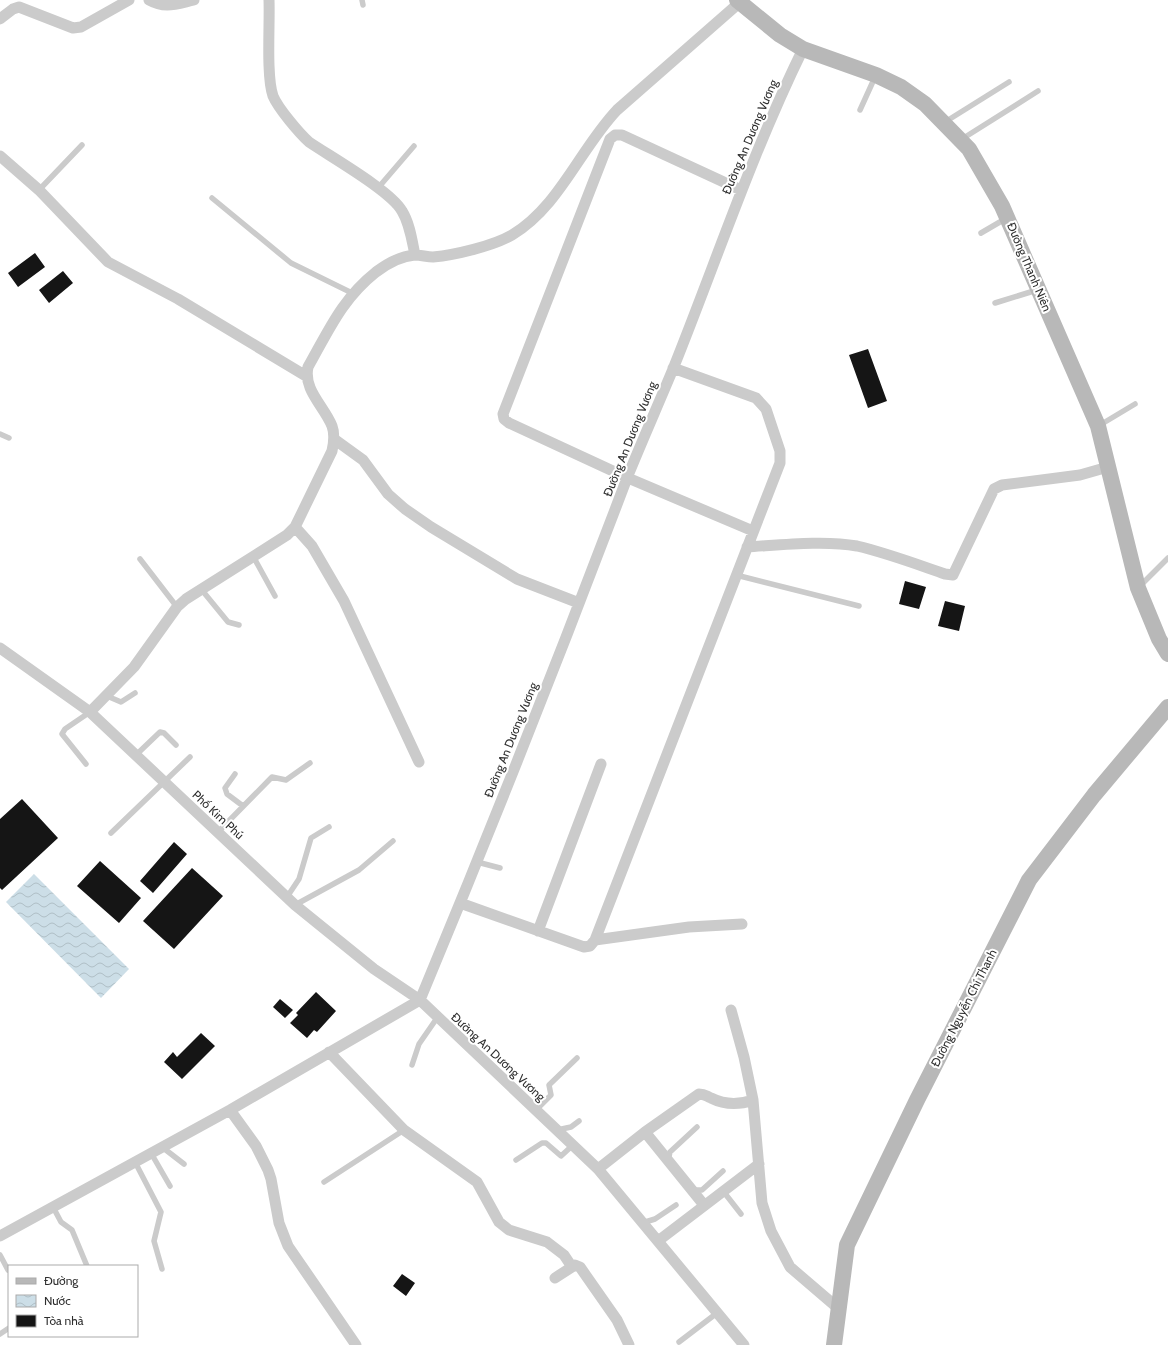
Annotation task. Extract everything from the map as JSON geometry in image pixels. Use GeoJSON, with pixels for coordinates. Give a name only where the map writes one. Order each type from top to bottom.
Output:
{"type":"FeatureCollection","features":[{"type":"Feature","properties":{"kind":"main road","name":"Đường Thanh Niên"},"geometry":{"type":"LineString","coordinates":[[738,2],[780,35],[803,49],[876,75],[907,91],[925,104],[969,149],[1008,217],[1098,426],[1138,588],[1159,638],[1168,654]]}},
{"type":"Feature","properties":{"kind":"main road","name":"Đường Nguyễn Chí Thanh"},"geometry":{"type":"LineString","coordinates":[[834,1345],[847,1245],[1029,880],[1094,795],[1168,707]]}},
{"type":"Feature","properties":{"kind":"street"},"geometry":{"type":"LineString","coordinates":[[0,19],[13,8],[19,7],[73,28],[80,27],[129,0]]}},
{"type":"Feature","properties":{"kind":"street"},"geometry":{"type":"LineString","coordinates":[[149,0],[159,6],[167,6],[194,0]]}},
{"type":"Feature","properties":{"kind":"street"},"geometry":{"type":"LineString","coordinates":[[269,0],[270,82],[274,97],[300,133],[309,142],[392,197],[402,211],[409,227],[415,255]]}},
{"type":"Feature","properties":{"kind":"street"},"geometry":{"type":"LineString","coordinates":[[90,712],[134,667],[177,606],[287,534],[294,527],[332,451],[334,439],[332,427],[308,385],[306,376],[312,360],[342,307],[352,293],[386,264],[400,258],[415,255],[432,257],[481,247],[512,235],[551,199],[604,123],[738,2]]}},
{"type":"Feature","properties":{"kind":"street","name":"Đường An Dương Vương"},"geometry":{"type":"LineString","coordinates":[[744,1345],[598,1168],[437,1018],[420,1000],[477,862],[628,478],[673,368],[741,190],[782,93],[803,49]]}},
{"type":"Feature","properties":{"kind":"street"},"geometry":{"type":"LineString","coordinates":[[741,190],[622,135],[615,135],[610,139],[503,410],[504,419],[506,421],[628,478],[753,531]]}},
{"type":"Feature","properties":{"kind":"street"},"geometry":{"type":"LineString","coordinates":[[0,156],[39,190],[108,262],[178,299],[306,376]]}},
{"type":"Feature","properties":{"kind":"street"},"geometry":{"type":"LineString","coordinates":[[460,903],[584,947],[590,946],[595,940],[780,463],[780,451],[766,409],[756,398],[673,368]]}},
{"type":"Feature","properties":{"kind":"street"},"geometry":{"type":"LineString","coordinates":[[334,439],[363,460],[388,494],[405,509],[431,527],[517,579],[579,603]]}},
{"type":"Feature","properties":{"kind":"street"},"geometry":{"type":"LineString","coordinates":[[747,547],[805,544],[855,546],[884,553],[944,574],[953,575],[994,489],[1002,485],[1080,475],[1108,467]]}},
{"type":"Feature","properties":{"kind":"street"},"geometry":{"type":"LineString","coordinates":[[294,527],[312,546],[344,601],[419,762]]}},
{"type":"Feature","properties":{"kind":"street","name":"Phố Kim Phú"},"geometry":{"type":"LineString","coordinates":[[0,648],[90,712],[137,754],[291,901],[374,968],[420,1000]]}},
{"type":"Feature","properties":{"kind":"street"},"geometry":{"type":"LineString","coordinates":[[538,931],[601,764]]}},
{"type":"Feature","properties":{"kind":"street"},"geometry":{"type":"LineString","coordinates":[[595,940],[689,927],[742,924]]}},
{"type":"Feature","properties":{"kind":"street"},"geometry":{"type":"LineString","coordinates":[[0,1236],[230,1110],[420,1000]]}},
{"type":"Feature","properties":{"kind":"street"},"geometry":{"type":"LineString","coordinates":[[731,1010],[744,1057],[753,1100],[762,1203],[771,1231],[790,1267],[839,1309]]}},
{"type":"Feature","properties":{"kind":"street"},"geometry":{"type":"LineString","coordinates":[[329,1052],[404,1130],[477,1182],[499,1222],[509,1230],[547,1242],[564,1255],[572,1267]]}},
{"type":"Feature","properties":{"kind":"street"},"geometry":{"type":"LineString","coordinates":[[598,1168],[645,1132],[699,1094],[705,1094],[711,1098],[733,1104],[753,1100]]}},
{"type":"Feature","properties":{"kind":"street"},"geometry":{"type":"LineString","coordinates":[[230,1110],[256,1146],[268,1170],[279,1223],[288,1246],[356,1345]]}},
{"type":"Feature","properties":{"kind":"street"},"geometry":{"type":"LineString","coordinates":[[645,1132],[704,1205]]}},
{"type":"Feature","properties":{"kind":"street"},"geometry":{"type":"LineString","coordinates":[[658,1241],[759,1164]]}},
{"type":"Feature","properties":{"kind":"street"},"geometry":{"type":"LineString","coordinates":[[555,1278],[575,1265],[580,1267],[617,1320],[629,1345]]}},
{"type":"Feature","properties":{"kind":"lane"},"geometry":{"type":"LineString","coordinates":[[860,110],[876,75]]}},
{"type":"Feature","properties":{"kind":"lane"},"geometry":{"type":"LineString","coordinates":[[944,123],[1009,82]]}},
{"type":"Feature","properties":{"kind":"lane"},"geometry":{"type":"LineString","coordinates":[[960,140],[1038,91]]}},
{"type":"Feature","properties":{"kind":"lane"},"geometry":{"type":"LineString","coordinates":[[39,190],[82,145]]}},
{"type":"Feature","properties":{"kind":"lane"},"geometry":{"type":"LineString","coordinates":[[378,188],[414,146]]}},
{"type":"Feature","properties":{"kind":"lane"},"geometry":{"type":"LineString","coordinates":[[212,198],[291,263],[352,293]]}},
{"type":"Feature","properties":{"kind":"lane"},"geometry":{"type":"LineString","coordinates":[[981,233],[1008,217]]}},
{"type":"Feature","properties":{"kind":"lane"},"geometry":{"type":"LineString","coordinates":[[995,302],[1039,289]]}},
{"type":"Feature","properties":{"kind":"lane"},"geometry":{"type":"LineString","coordinates":[[1098,426],[1135,404]]}},
{"type":"Feature","properties":{"kind":"lane"},"geometry":{"type":"LineString","coordinates":[[0,434],[9,438]]}},
{"type":"Feature","properties":{"kind":"lane"},"geometry":{"type":"LineString","coordinates":[[252,556],[275,596]]}},
{"type":"Feature","properties":{"kind":"lane"},"geometry":{"type":"LineString","coordinates":[[1138,588],[1168,558]]}},
{"type":"Feature","properties":{"kind":"lane"},"geometry":{"type":"LineString","coordinates":[[140,559],[177,606]]}},
{"type":"Feature","properties":{"kind":"lane"},"geometry":{"type":"LineString","coordinates":[[736,574],[859,606]]}},
{"type":"Feature","properties":{"kind":"lane"},"geometry":{"type":"LineString","coordinates":[[201,589],[228,622],[239,625]]}},
{"type":"Feature","properties":{"kind":"lane"},"geometry":{"type":"LineString","coordinates":[[107,696],[121,702],[135,693]]}},
{"type":"Feature","properties":{"kind":"lane"},"geometry":{"type":"LineString","coordinates":[[86,764],[62,734],[65,729],[90,712]]}},
{"type":"Feature","properties":{"kind":"lane"},"geometry":{"type":"LineString","coordinates":[[137,754],[160,732],[164,733],[176,744]]}},
{"type":"Feature","properties":{"kind":"lane"},"geometry":{"type":"LineString","coordinates":[[111,833],[190,757]]}},
{"type":"Feature","properties":{"kind":"lane"},"geometry":{"type":"LineString","coordinates":[[218,832],[272,777],[286,780],[310,763]]}},
{"type":"Feature","properties":{"kind":"lane"},"geometry":{"type":"LineString","coordinates":[[235,774],[225,788],[227,794],[243,806]]}},
{"type":"Feature","properties":{"kind":"lane"},"geometry":{"type":"LineString","coordinates":[[291,901],[311,838],[329,827]]}},
{"type":"Feature","properties":{"kind":"lane"},"geometry":{"type":"LineString","coordinates":[[291,901],[359,870],[393,842]]}},
{"type":"Feature","properties":{"kind":"lane"},"geometry":{"type":"LineString","coordinates":[[477,862],[500,868]]}},
{"type":"Feature","properties":{"kind":"lane"},"geometry":{"type":"LineString","coordinates":[[412,1065],[419,1044],[437,1018]]}},
{"type":"Feature","properties":{"kind":"lane"},"geometry":{"type":"LineString","coordinates":[[536,1110],[551,1095],[549,1086],[577,1058]]}},
{"type":"Feature","properties":{"kind":"lane"},"geometry":{"type":"LineString","coordinates":[[556,1130],[571,1126],[579,1121]]}},
{"type":"Feature","properties":{"kind":"lane"},"geometry":{"type":"LineString","coordinates":[[668,1160],[670,1152],[697,1127]]}},
{"type":"Feature","properties":{"kind":"lane"},"geometry":{"type":"LineString","coordinates":[[324,1182],[404,1130]]}},
{"type":"Feature","properties":{"kind":"lane"},"geometry":{"type":"LineString","coordinates":[[516,1160],[542,1143],[546,1143],[561,1156],[573,1145]]}},
{"type":"Feature","properties":{"kind":"lane"},"geometry":{"type":"LineString","coordinates":[[162,1147],[184,1164]]}},
{"type":"Feature","properties":{"kind":"lane"},"geometry":{"type":"LineString","coordinates":[[151,1153],[170,1186]]}},
{"type":"Feature","properties":{"kind":"lane"},"geometry":{"type":"LineString","coordinates":[[135,1162],[161,1212],[154,1241],[162,1269]]}},
{"type":"Feature","properties":{"kind":"lane"},"geometry":{"type":"LineString","coordinates":[[692,1190],[702,1190],[723,1171]]}},
{"type":"Feature","properties":{"kind":"lane"},"geometry":{"type":"LineString","coordinates":[[722,1191],[741,1214]]}},
{"type":"Feature","properties":{"kind":"lane"},"geometry":{"type":"LineString","coordinates":[[642,1223],[655,1219],[676,1205]]}},
{"type":"Feature","properties":{"kind":"lane"},"geometry":{"type":"LineString","coordinates":[[53,1207],[61,1222],[72,1230],[87,1265]]}},
{"type":"Feature","properties":{"kind":"lane"},"geometry":{"type":"LineString","coordinates":[[0,1255],[8,1270]]}},
{"type":"Feature","properties":{"kind":"lane"},"geometry":{"type":"LineString","coordinates":[[679,1342],[717,1313]]}},
{"type":"Feature","properties":{"kind":"water"},"geometry":{"type":"Polygon","coordinates":[[[34,874],[129,969],[101,998],[6,902],[34,874]]]}},
{"type":"Feature","properties":{"kind":"building"},"geometry":{"type":"Polygon","coordinates":[[[35,253],[45,267],[18,287],[8,273],[35,253]]]}},
{"type":"Feature","properties":{"kind":"building"},"geometry":{"type":"Polygon","coordinates":[[[63,271],[73,283],[49,303],[39,290],[63,271]]]}},
{"type":"Feature","properties":{"kind":"building"},"geometry":{"type":"Polygon","coordinates":[[[868,349],[887,401],[868,408],[849,355],[868,349]]]}},
{"type":"Feature","properties":{"kind":"building"},"geometry":{"type":"Polygon","coordinates":[[[905,581],[926,587],[919,609],[899,604],[905,581]]]}},
{"type":"Feature","properties":{"kind":"building"},"geometry":{"type":"Polygon","coordinates":[[[945,601],[965,606],[959,631],[938,626],[945,601]]]}},
{"type":"Feature","properties":{"kind":"building"},"geometry":{"type":"Polygon","coordinates":[[[22,799],[58,838],[2,890],[0,888],[0,819],[22,799]]]}},
{"type":"Feature","properties":{"kind":"building"},"geometry":{"type":"Polygon","coordinates":[[[174,842],[187,854],[153,893],[140,881],[174,842]]]}},
{"type":"Feature","properties":{"kind":"building"},"geometry":{"type":"Polygon","coordinates":[[[100,861],[141,898],[119,923],[77,886],[100,861]]]}},
{"type":"Feature","properties":{"kind":"building"},"geometry":{"type":"Polygon","coordinates":[[[192,868],[223,896],[174,949],[143,921],[192,868]]]}},
{"type":"Feature","properties":{"kind":"building"},"geometry":{"type":"Polygon","coordinates":[[[316,992],[336,1011],[317,1032],[314,1030],[307,1038],[290,1023],[298,1015],[296,1013],[316,992]]]}},
{"type":"Feature","properties":{"kind":"building"},"geometry":{"type":"Polygon","coordinates":[[[280,999],[293,1010],[285,1018],[273,1007],[280,999]]]}},
{"type":"Feature","properties":{"kind":"building"},"geometry":{"type":"Polygon","coordinates":[[[201,1033],[215,1046],[182,1079],[164,1062],[173,1052],[177,1057],[201,1033]]]}},
{"type":"Feature","properties":{"kind":"building"},"geometry":{"type":"Polygon","coordinates":[[[402,1274],[415,1283],[406,1296],[393,1286],[402,1274]]]}}]}
